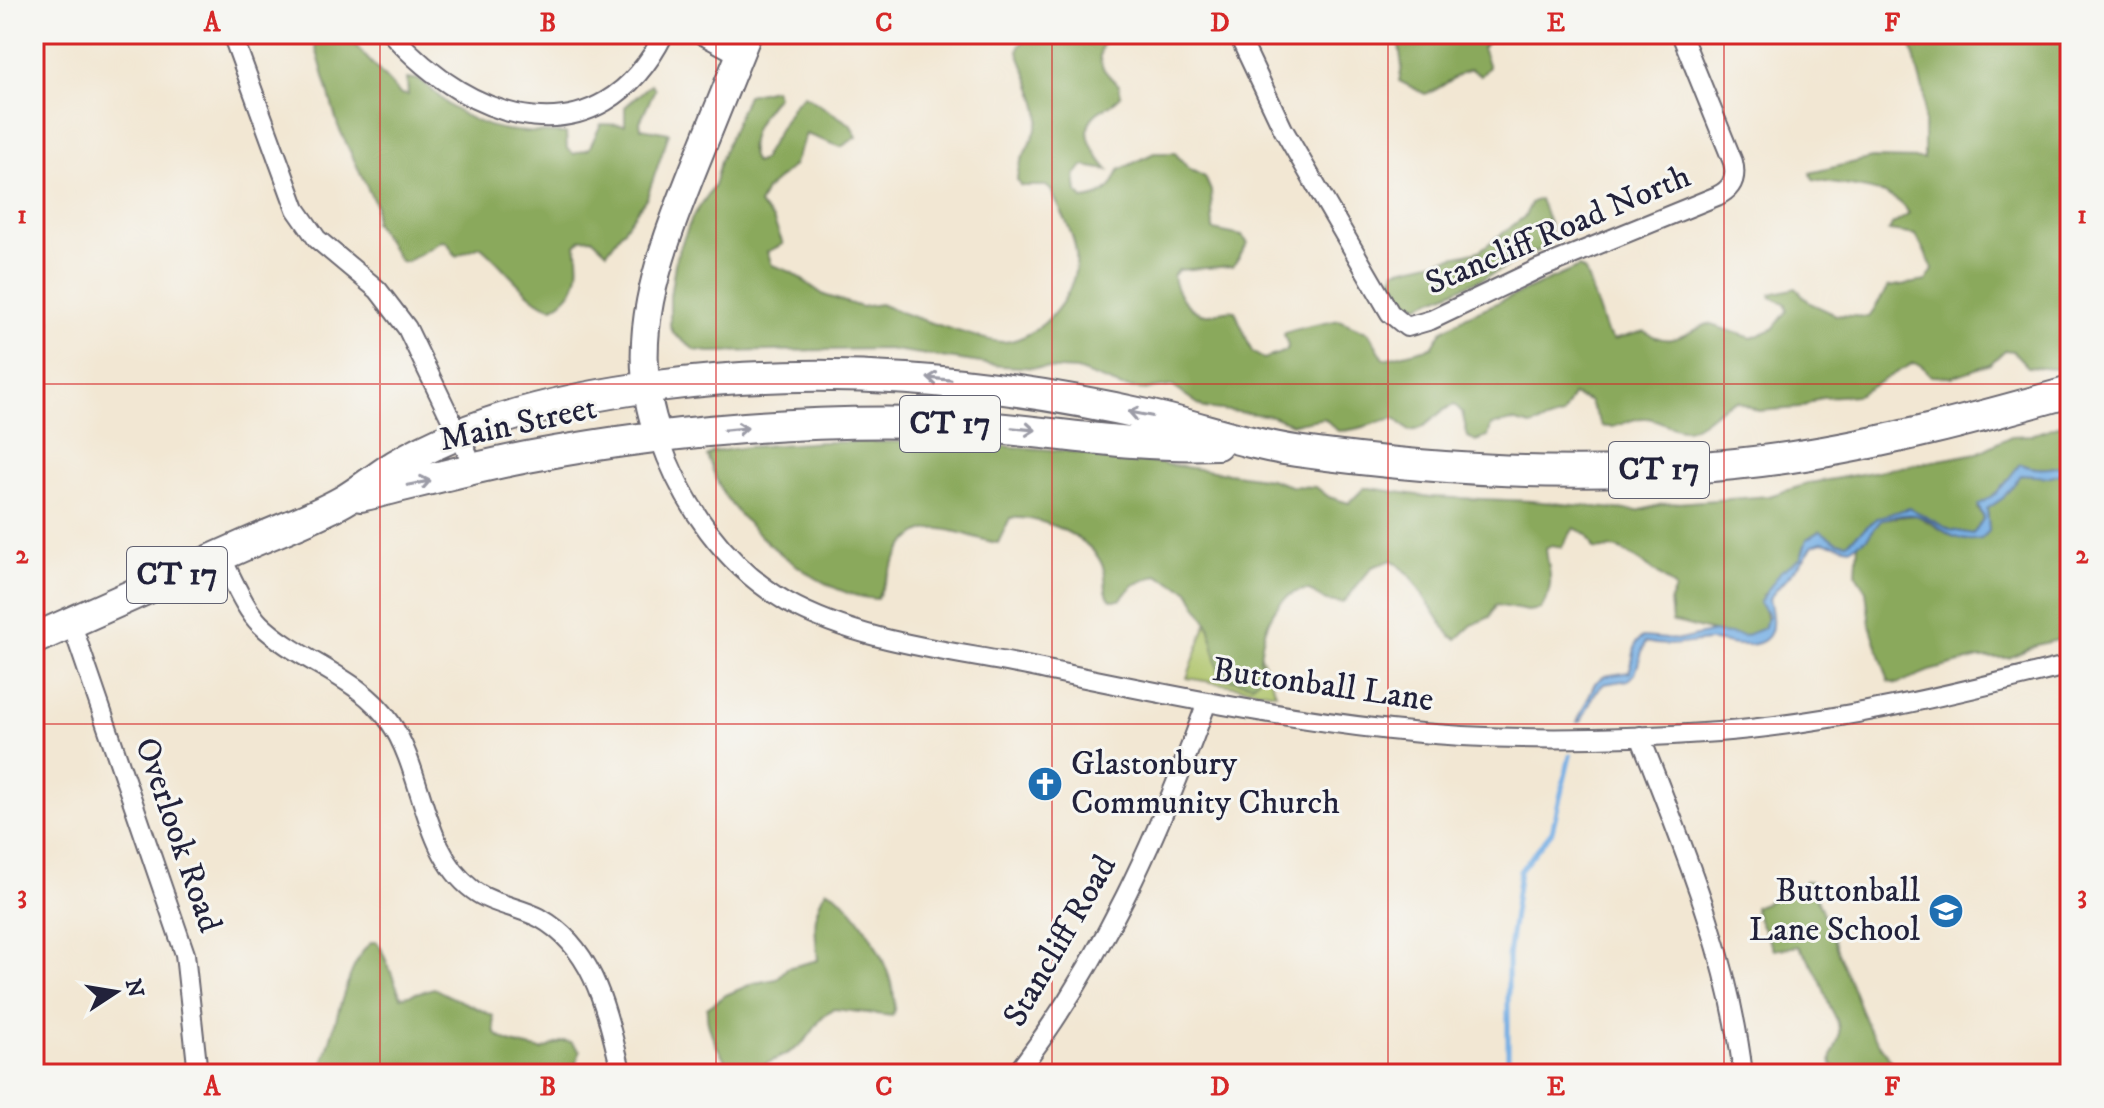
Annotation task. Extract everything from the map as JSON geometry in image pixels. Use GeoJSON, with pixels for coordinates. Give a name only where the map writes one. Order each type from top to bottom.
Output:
{"type":"FeatureCollection","features":[{"type":"Feature","properties":{"kind":"main road"},"geometry":{"type":"LineString","coordinates":[[659,437],[648,387],[645,332],[658,258],[744,44]]}},
{"type":"Feature","properties":{"kind":"main road","name":"CT 17"},"geometry":{"type":"LineString","coordinates":[[648,387],[797,375],[931,378],[997,386],[1151,416],[1242,443]]}},
{"type":"Feature","properties":{"kind":"main road","name":"Main Street"},"geometry":{"type":"LineString","coordinates":[[34,639],[343,501],[397,464],[460,437],[551,407],[648,387]]}},
{"type":"Feature","properties":{"kind":"main road","name":"CT 17"},"geometry":{"type":"LineString","coordinates":[[659,437],[804,424],[926,423],[1021,428],[1148,442],[1242,443],[1459,469],[1571,473],[1655,471],[1838,449],[2070,392]]}},
{"type":"Feature","properties":{"kind":"main road","name":"Main Street"},"geometry":{"type":"LineString","coordinates":[[343,501],[539,455],[659,437]]}},
{"type":"Feature","properties":{"kind":"street"},"geometry":{"type":"LineString","coordinates":[[232,34],[296,209],[317,239],[378,290],[407,328],[475,469]]}},
{"type":"Feature","properties":{"kind":"street"},"geometry":{"type":"LineString","coordinates":[[392,34],[422,65],[467,96],[506,114],[545,119],[578,113],[609,99],[635,78],[664,34]]}},
{"type":"Feature","properties":{"kind":"street"},"geometry":{"type":"LineString","coordinates":[[701,34],[744,44]]}},
{"type":"Feature","properties":{"kind":"street","name":"Stancliff Road North"},"geometry":{"type":"LineString","coordinates":[[1238,34],[1283,129],[1390,313],[1407,327],[1431,320],[1538,269],[1717,196],[1731,186],[1735,178],[1733,162],[1681,34]]}},
{"type":"Feature","properties":{"kind":"street","name":"Buttonball Lane"},"geometry":{"type":"LineString","coordinates":[[659,437],[687,500],[716,541],[761,584],[816,616],[922,645],[1207,702],[1393,730],[1493,737],[1640,736],[1820,722],[1897,708],[2070,665]]}},
{"type":"Feature","properties":{"kind":"street"},"geometry":{"type":"LineString","coordinates":[[220,556],[258,623],[306,658],[360,689],[391,722],[444,856],[473,890],[541,919],[575,945],[601,992],[622,1074]]}},
{"type":"Feature","properties":{"kind":"street","name":"Overlook Road"},"geometry":{"type":"LineString","coordinates":[[71,622],[185,954],[198,1074]]}},
{"type":"Feature","properties":{"kind":"street","name":"Stancliff Road"},"geometry":{"type":"LineString","coordinates":[[1016,1074],[1075,988],[1130,890],[1171,799],[1207,702]]}},
{"type":"Feature","properties":{"kind":"street"},"geometry":{"type":"LineString","coordinates":[[1640,736],[1715,932],[1733,1001],[1743,1074]]}},
{"type":"Feature","properties":{"kind":"green space"},"geometry":{"type":"Polygon","coordinates":[[[312,34],[345,34],[400,94],[408,95],[407,79],[417,79],[451,107],[480,123],[507,130],[566,133],[567,149],[574,154],[589,149],[601,124],[625,125],[625,107],[651,84],[655,89],[640,122],[641,128],[669,133],[647,197],[607,252],[592,238],[581,239],[576,245],[579,264],[573,288],[553,307],[526,291],[480,246],[456,256],[447,242],[442,241],[406,262],[400,261],[374,222],[376,206],[338,126],[312,34]]]}},
{"type":"Feature","properties":{"kind":"green space"},"geometry":{"type":"Polygon","coordinates":[[[1033,34],[1109,34],[1101,49],[1100,62],[1119,85],[1121,95],[1090,122],[1091,144],[1108,170],[1084,166],[1075,175],[1077,192],[1083,199],[1107,191],[1119,170],[1154,153],[1175,153],[1189,169],[1205,177],[1211,191],[1213,230],[1242,236],[1248,243],[1233,266],[1178,270],[1173,276],[1174,282],[1180,296],[1190,307],[1203,314],[1235,311],[1252,352],[1264,359],[1286,351],[1288,346],[1284,334],[1339,320],[1369,333],[1384,359],[1432,347],[1442,331],[1467,316],[1579,267],[1585,271],[1606,332],[1613,340],[1644,331],[1661,339],[1676,338],[1708,324],[1752,338],[1773,329],[1787,311],[1786,304],[1771,297],[1771,294],[1796,288],[1810,303],[1836,315],[1869,317],[1888,287],[1926,281],[1932,267],[1916,235],[1889,231],[1892,225],[1909,214],[1893,198],[1852,186],[1813,180],[1810,173],[1872,158],[1924,159],[1924,94],[1908,34],[2070,34],[2070,365],[2056,369],[2028,367],[2013,351],[2005,350],[1990,364],[1952,377],[1931,376],[1921,365],[1913,363],[1857,395],[1822,397],[1800,408],[1758,411],[1738,401],[1722,407],[1700,424],[1685,429],[1645,418],[1614,427],[1602,426],[1589,401],[1573,395],[1562,416],[1531,426],[1512,421],[1491,426],[1488,437],[1476,441],[1468,437],[1462,412],[1455,405],[1416,430],[1409,431],[1395,418],[1338,431],[1324,418],[1292,424],[1272,416],[1204,408],[1172,386],[1144,390],[1122,387],[1077,370],[1001,366],[887,349],[709,352],[695,350],[674,334],[670,326],[670,296],[676,257],[692,218],[714,186],[720,161],[747,95],[774,89],[777,96],[760,118],[752,136],[751,154],[755,163],[762,160],[794,104],[804,95],[850,124],[857,137],[841,147],[806,134],[793,166],[766,190],[759,205],[773,219],[783,244],[767,252],[772,265],[791,272],[824,295],[861,307],[880,304],[995,341],[1018,339],[1045,322],[1056,311],[1072,283],[1076,253],[1051,190],[1046,186],[1021,186],[1017,181],[1020,165],[1039,120],[1035,96],[1018,52],[1019,46],[1033,34]]]}},
{"type":"Feature","properties":{"kind":"green space"},"geometry":{"type":"Polygon","coordinates":[[[1414,34],[1495,34],[1482,48],[1489,67],[1481,76],[1471,69],[1465,71],[1425,94],[1399,81],[1402,67],[1399,44],[1414,34]]]}},
{"type":"Feature","properties":{"kind":"green space"},"geometry":{"type":"Polygon","coordinates":[[[1540,199],[1551,229],[1546,247],[1484,278],[1419,305],[1408,304],[1392,279],[1395,270],[1479,251],[1524,217],[1532,202],[1540,199]]]}},
{"type":"Feature","properties":{"kind":"green space"},"geometry":{"type":"Polygon","coordinates":[[[34,251],[50,323],[34,332],[34,251]]]}},
{"type":"Feature","properties":{"kind":"green space"},"geometry":{"type":"Polygon","coordinates":[[[2070,422],[2070,463],[2045,468],[2020,464],[1998,492],[1978,509],[1984,518],[1973,534],[1950,530],[1910,508],[1879,517],[1847,543],[1837,542],[1819,531],[1807,539],[1801,558],[1762,596],[1767,624],[1747,636],[1721,634],[1672,622],[1670,601],[1675,589],[1672,585],[1623,551],[1615,548],[1594,549],[1587,534],[1574,528],[1562,547],[1551,545],[1546,549],[1550,585],[1541,609],[1528,611],[1496,605],[1490,617],[1472,625],[1457,639],[1450,636],[1409,574],[1392,560],[1372,567],[1343,603],[1326,601],[1309,590],[1296,592],[1285,599],[1269,621],[1261,650],[1261,676],[1253,684],[1220,678],[1209,625],[1188,590],[1157,575],[1133,585],[1120,600],[1111,600],[1106,590],[1104,570],[1090,548],[1066,531],[1037,521],[1010,518],[998,543],[948,530],[928,529],[917,534],[900,552],[877,599],[835,588],[792,562],[754,530],[725,496],[707,456],[713,452],[747,447],[822,442],[953,442],[1078,452],[1270,479],[1291,486],[1316,487],[1329,497],[1349,503],[1364,488],[1370,488],[1431,497],[1531,501],[1637,511],[1663,504],[1769,496],[1811,483],[1978,453],[2011,436],[2031,435],[2070,422]]]}},
{"type":"Feature","properties":{"kind":"green space"},"geometry":{"type":"Polygon","coordinates":[[[2070,470],[2070,637],[2037,645],[2009,658],[1979,658],[1929,671],[1897,684],[1889,682],[1870,625],[1866,591],[1856,574],[1858,542],[1866,539],[1882,519],[1916,515],[1952,536],[1972,540],[1989,531],[1987,509],[2003,498],[2021,475],[2051,477],[2070,470]]]}},
{"type":"Feature","properties":{"kind":"green space"},"geometry":{"type":"Polygon","coordinates":[[[1214,603],[1248,623],[1276,693],[1187,678],[1214,603]]]}},
{"type":"Feature","properties":{"kind":"green space"},"geometry":{"type":"Polygon","coordinates":[[[1805,881],[1810,881],[1868,1028],[1901,1074],[1849,1074],[1832,1065],[1839,1035],[1838,1025],[1816,972],[1798,946],[1774,950],[1767,936],[1754,907],[1798,890],[1805,881]]]}},
{"type":"Feature","properties":{"kind":"green space"},"geometry":{"type":"Polygon","coordinates":[[[827,890],[851,909],[876,946],[892,986],[892,1016],[834,1009],[794,1050],[742,1074],[735,1072],[715,1042],[707,1008],[726,995],[754,983],[777,979],[787,968],[818,960],[816,915],[827,890]]]}},
{"type":"Feature","properties":{"kind":"green space"},"geometry":{"type":"Polygon","coordinates":[[[372,942],[377,942],[381,948],[401,997],[434,988],[493,1016],[495,1033],[511,1043],[542,1050],[563,1041],[571,1042],[580,1051],[573,1074],[262,1074],[322,1066],[348,981],[363,951],[372,942]]]}},
{"type":"Feature","properties":{"kind":"water"},"geometry":{"type":"Polygon","coordinates":[[[2070,463],[2070,470],[2051,477],[2021,475],[2003,498],[1987,509],[1989,531],[1981,539],[1960,539],[1923,517],[1907,514],[1882,519],[1866,539],[1850,548],[1822,542],[1813,545],[1769,599],[1772,625],[1767,638],[1752,645],[1712,641],[1669,645],[1645,642],[1635,674],[1628,680],[1604,684],[1595,693],[1581,722],[1577,722],[1595,683],[1605,676],[1630,672],[1636,643],[1642,637],[1680,640],[1713,632],[1744,636],[1764,628],[1768,615],[1759,603],[1781,571],[1801,558],[1807,539],[1820,531],[1837,542],[1847,543],[1879,517],[1910,508],[1950,530],[1973,534],[1984,518],[1978,505],[1998,492],[2020,464],[2045,468],[2070,463]]]}},
{"type":"Feature","properties":{"kind":"waterway"},"geometry":{"type":"LineString","coordinates":[[1508,1074],[1508,956],[1520,871],[1552,831],[1570,756]]}},
{"type":"Feature","properties":{"kind":"place","name":"Glastonbury Community Church"},"geometry":{"type":"Point","coordinates":[1045,784]}},
{"type":"Feature","properties":{"kind":"place","name":"Buttonball Lane School"},"geometry":{"type":"Point","coordinates":[1946,911]}}]}
